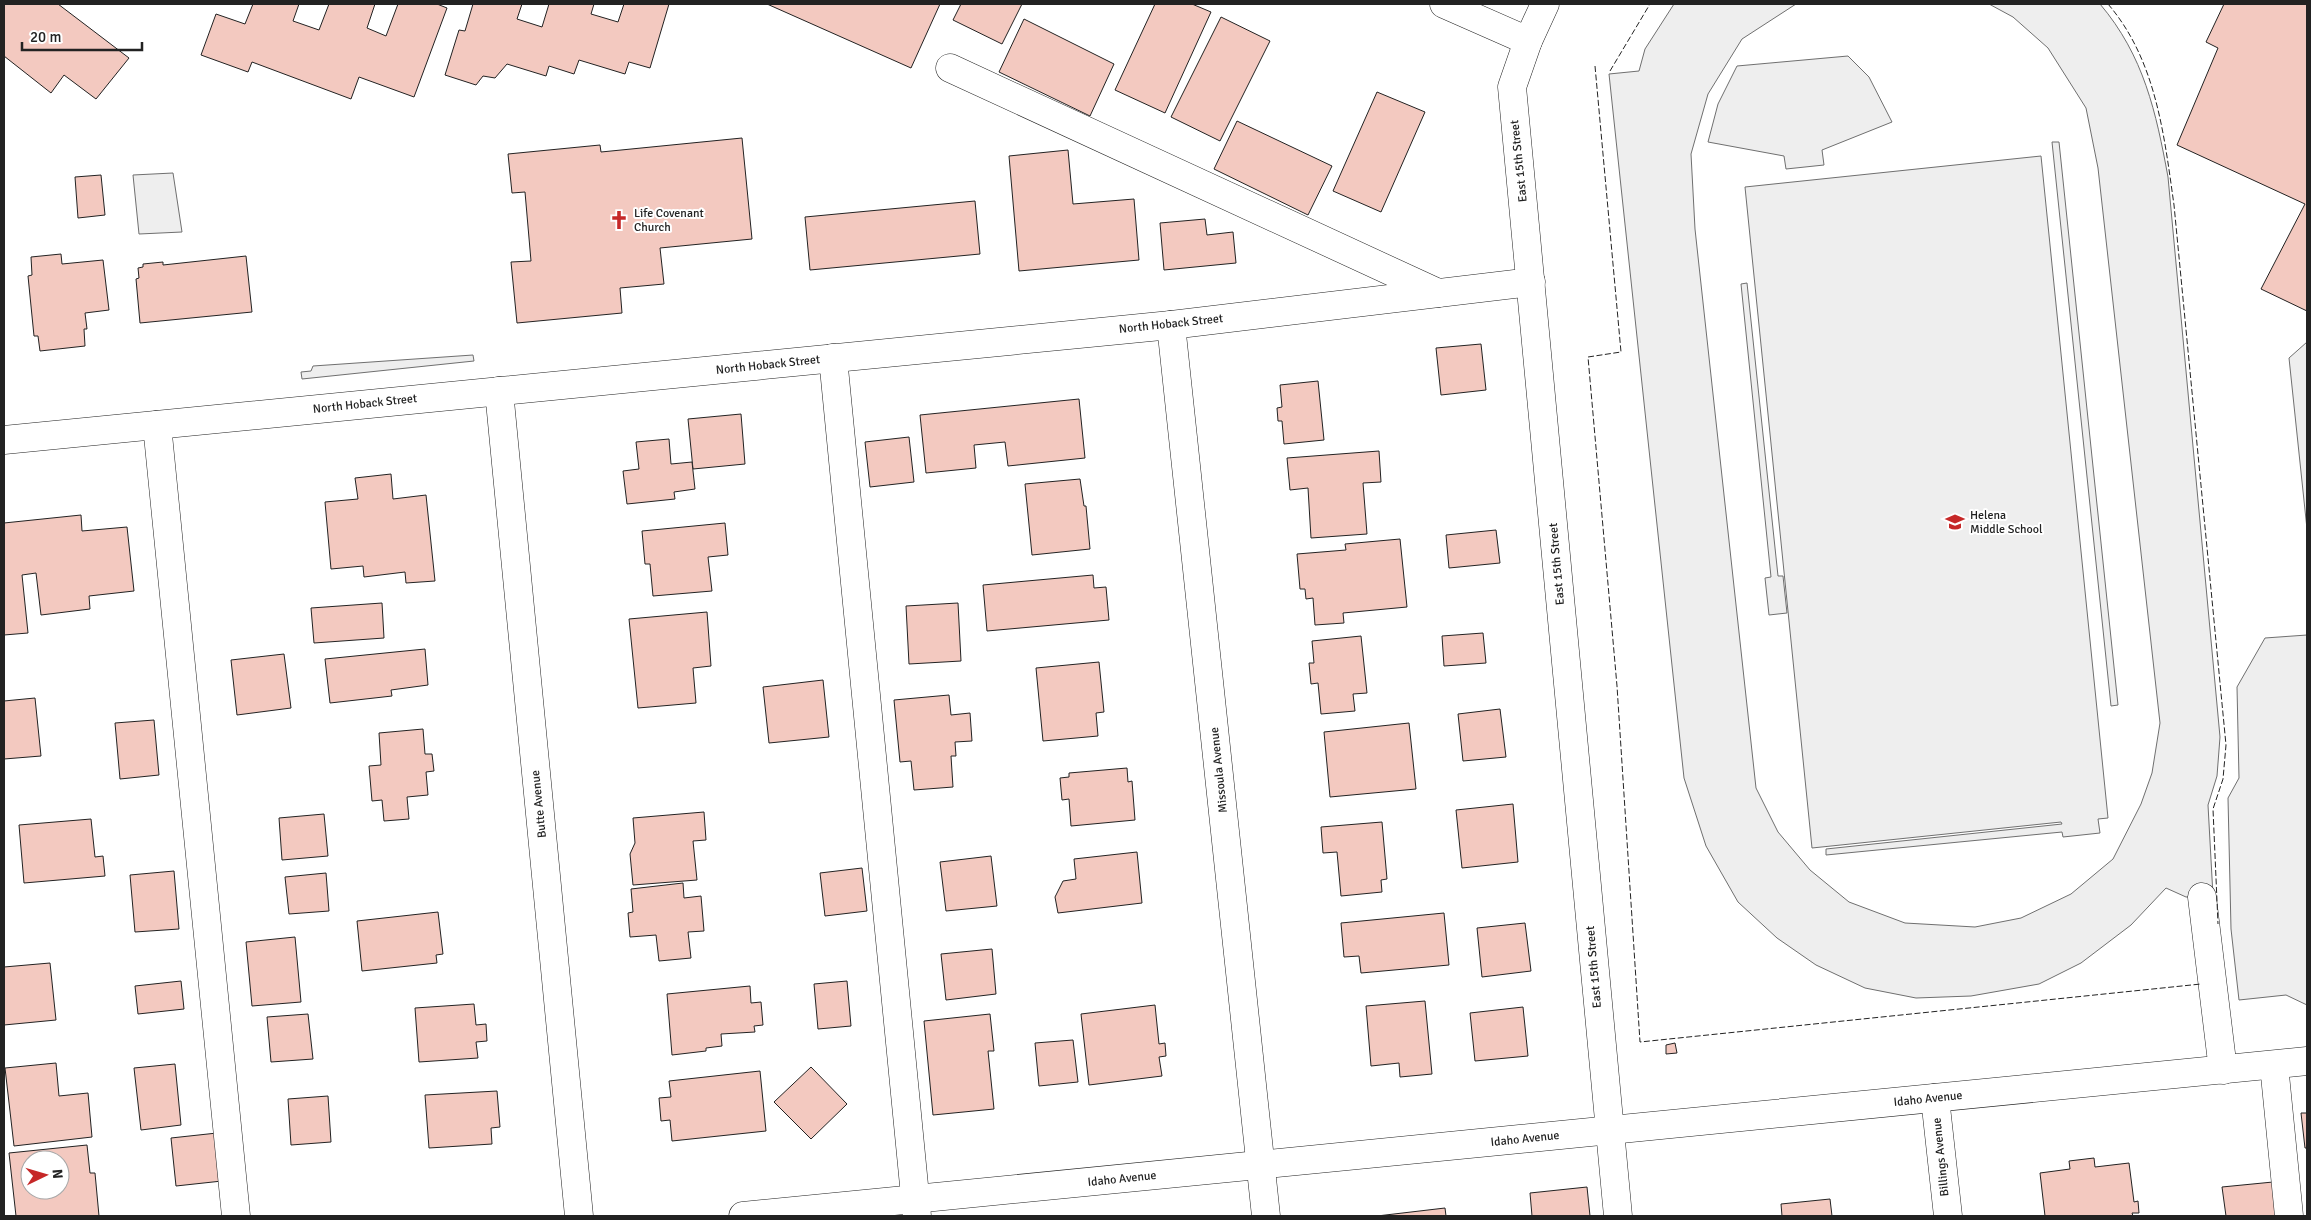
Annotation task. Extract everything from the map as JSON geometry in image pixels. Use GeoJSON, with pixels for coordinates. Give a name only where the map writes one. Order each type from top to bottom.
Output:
{"type":"FeatureCollection","features":[{"type":"Feature","properties":{"kind":"street"},"geometry":{"type":"LineString","coordinates":[[1444,4],[1528,41]]}},
{"type":"Feature","properties":{"kind":"street","name":"East 15th Street"},"geometry":{"type":"LineString","coordinates":[[1545,4],[1528,41],[1512,87],[1618,1216]]}},
{"type":"Feature","properties":{"kind":"street"},"geometry":{"type":"LineString","coordinates":[[950,68],[1438,293]]}},
{"type":"Feature","properties":{"kind":"street","name":"North Hoback Street"},"geometry":{"type":"LineString","coordinates":[[4,440],[1171,324],[1531,282]]}},
{"type":"Feature","properties":{"kind":"street","name":"Missoula Avenue"},"geometry":{"type":"LineString","coordinates":[[1171,324],[1266,1216]]}},
{"type":"Feature","properties":{"kind":"street"},"geometry":{"type":"LineString","coordinates":[[833,358],[916,1208]]}},
{"type":"Feature","properties":{"kind":"street","name":"Butte Avenue"},"geometry":{"type":"LineString","coordinates":[[499,391],[579,1216]]}},
{"type":"Feature","properties":{"kind":"street"},"geometry":{"type":"LineString","coordinates":[[157,425],[236,1216]]}},
{"type":"Feature","properties":{"kind":"street"},"geometry":{"type":"LineString","coordinates":[[2202,897],[2223,1070]]}},
{"type":"Feature","properties":{"kind":"street","name":"Idaho Avenue"},"geometry":{"type":"LineString","coordinates":[[743,1216],[916,1208],[1261,1165],[2307,1061]]}},
{"type":"Feature","properties":{"kind":"street"},"geometry":{"type":"LineString","coordinates":[[2274,1065],[2289,1216]]}},
{"type":"Feature","properties":{"kind":"street","name":"Billings Avenue"},"geometry":{"type":"LineString","coordinates":[[1935,1098],[1948,1216]]}},
{"type":"Feature","properties":{"kind":"shaded area"},"geometry":{"type":"Polygon","coordinates":[[[1674,4],[1796,4],[1742,39],[1708,94],[1691,154],[1695,229],[1756,788],[1778,832],[1810,870],[1849,902],[1905,923],[1975,927],[2021,918],[2071,894],[2113,859],[2141,804],[2152,773],[2160,723],[2098,168],[2086,108],[2048,48],[2013,17],[1989,4],[2100,4],[2115,24],[2138,64],[2153,107],[2168,177],[2220,737],[2217,776],[2208,805],[2213,896],[2186,897],[2166,888],[2131,925],[2081,963],[2039,984],[1971,996],[1916,998],[1865,988],[1816,965],[1777,938],[1738,902],[1706,846],[1684,778],[1609,74],[1639,71],[1645,49],[1674,4]]]}},
{"type":"Feature","properties":{"kind":"shaded area"},"geometry":{"type":"Polygon","coordinates":[[[1848,56],[1869,77],[1892,122],[1822,150],[1824,165],[1786,169],[1784,156],[1708,142],[1718,104],[1737,66],[1848,56]]]}},
{"type":"Feature","properties":{"kind":"shaded area"},"geometry":{"type":"Polygon","coordinates":[[[2052,142],[2059,142],[2118,705],[2111,706],[2052,142]]]}},
{"type":"Feature","properties":{"kind":"shaded area"},"geometry":{"type":"Polygon","coordinates":[[[2041,156],[2108,818],[2098,819],[2100,833],[2063,837],[2062,832],[1826,855],[1826,849],[2062,824],[2061,822],[1812,848],[1745,187],[2041,156]]]}},
{"type":"Feature","properties":{"kind":"shaded area"},"geometry":{"type":"Polygon","coordinates":[[[173,173],[182,232],[139,234],[133,175],[173,173]]]}},
{"type":"Feature","properties":{"kind":"shaded area"},"geometry":{"type":"Polygon","coordinates":[[[1747,283],[1778,576],[1783,576],[1787,613],[1769,615],[1765,578],[1771,577],[1741,284],[1747,283]]]}},
{"type":"Feature","properties":{"kind":"shaded area"},"geometry":{"type":"Polygon","coordinates":[[[2307,342],[2307,529],[2289,358],[2307,342]]]}},
{"type":"Feature","properties":{"kind":"shaded area"},"geometry":{"type":"Polygon","coordinates":[[[473,355],[474,361],[302,379],[301,372],[311,371],[313,366],[473,355]]]}},
{"type":"Feature","properties":{"kind":"shaded area"},"geometry":{"type":"Polygon","coordinates":[[[2307,635],[2307,1005],[2286,995],[2239,1000],[2231,929],[2228,798],[2239,778],[2237,687],[2265,638],[2307,635]]]}},
{"type":"Feature","properties":{"kind":"building"},"geometry":{"type":"Polygon","coordinates":[[[4,4],[58,4],[129,58],[96,99],[64,75],[51,93],[4,56],[4,4]]]}},
{"type":"Feature","properties":{"kind":"building"},"geometry":{"type":"Polygon","coordinates":[[[253,4],[299,4],[293,21],[319,30],[329,4],[375,4],[367,28],[386,36],[398,4],[437,4],[447,8],[414,97],[359,77],[351,99],[252,62],[248,72],[201,55],[216,14],[245,24],[253,4]]]}},
{"type":"Feature","properties":{"kind":"building"},"geometry":{"type":"Polygon","coordinates":[[[473,4],[522,4],[517,19],[542,27],[549,4],[594,4],[591,14],[618,22],[624,4],[669,4],[650,68],[629,62],[625,74],[579,60],[574,74],[549,66],[546,76],[507,64],[495,78],[483,76],[476,85],[445,75],[459,30],[465,31],[473,4]]]}},
{"type":"Feature","properties":{"kind":"building"},"geometry":{"type":"Polygon","coordinates":[[[767,4],[940,4],[911,68],[767,4]]]}},
{"type":"Feature","properties":{"kind":"building"},"geometry":{"type":"Polygon","coordinates":[[[961,4],[1022,4],[1002,44],[953,20],[961,4]]]}},
{"type":"Feature","properties":{"kind":"building"},"geometry":{"type":"Polygon","coordinates":[[[1155,4],[1192,4],[1211,12],[1165,113],[1115,90],[1155,4]]]}},
{"type":"Feature","properties":{"kind":"building"},"geometry":{"type":"Polygon","coordinates":[[[2224,4],[2307,4],[2307,311],[2261,289],[2305,204],[2177,145],[2218,48],[2206,42],[2224,4]]]}},
{"type":"Feature","properties":{"kind":"building"},"geometry":{"type":"Polygon","coordinates":[[[1221,17],[1270,41],[1220,141],[1171,117],[1221,17]]]}},
{"type":"Feature","properties":{"kind":"building"},"geometry":{"type":"Polygon","coordinates":[[[1024,19],[1114,64],[1090,116],[999,72],[1024,19]]]}},
{"type":"Feature","properties":{"kind":"building"},"geometry":{"type":"Polygon","coordinates":[[[1377,92],[1425,112],[1381,212],[1333,191],[1377,92]]]}},
{"type":"Feature","properties":{"kind":"building"},"geometry":{"type":"Polygon","coordinates":[[[1237,121],[1332,166],[1308,215],[1214,169],[1237,121]]]}},
{"type":"Feature","properties":{"kind":"building"},"geometry":{"type":"Polygon","coordinates":[[[742,138],[752,239],[660,248],[664,284],[620,288],[622,313],[517,323],[511,262],[531,261],[525,192],[512,193],[508,154],[600,145],[601,152],[742,138]]]}},
{"type":"Feature","properties":{"kind":"building"},"geometry":{"type":"Polygon","coordinates":[[[1068,150],[1073,204],[1134,199],[1139,260],[1019,271],[1009,156],[1068,150]]]}},
{"type":"Feature","properties":{"kind":"building"},"geometry":{"type":"Polygon","coordinates":[[[101,175],[105,215],[78,218],[75,177],[101,175]]]}},
{"type":"Feature","properties":{"kind":"building"},"geometry":{"type":"Polygon","coordinates":[[[975,201],[980,254],[810,270],[805,217],[975,201]]]}},
{"type":"Feature","properties":{"kind":"building"},"geometry":{"type":"Polygon","coordinates":[[[1205,219],[1207,235],[1233,232],[1236,263],[1164,270],[1160,223],[1205,219]]]}},
{"type":"Feature","properties":{"kind":"building"},"geometry":{"type":"Polygon","coordinates":[[[61,254],[62,264],[103,260],[109,310],[85,313],[87,329],[84,329],[85,346],[40,351],[38,336],[34,336],[28,276],[32,275],[31,257],[61,254]]]}},
{"type":"Feature","properties":{"kind":"building"},"geometry":{"type":"Polygon","coordinates":[[[246,256],[252,312],[140,323],[136,279],[139,278],[138,268],[143,267],[143,264],[163,262],[163,265],[246,256]]]}},
{"type":"Feature","properties":{"kind":"building"},"geometry":{"type":"Polygon","coordinates":[[[1481,344],[1486,390],[1441,395],[1436,348],[1481,344]]]}},
{"type":"Feature","properties":{"kind":"building"},"geometry":{"type":"Polygon","coordinates":[[[1318,381],[1324,440],[1284,444],[1282,421],[1278,421],[1277,408],[1282,407],[1280,385],[1318,381]]]}},
{"type":"Feature","properties":{"kind":"building"},"geometry":{"type":"Polygon","coordinates":[[[1079,399],[1085,458],[1008,466],[1005,442],[974,445],[976,468],[926,473],[920,415],[1079,399]]]}},
{"type":"Feature","properties":{"kind":"building"},"geometry":{"type":"Polygon","coordinates":[[[741,414],[745,464],[693,469],[688,419],[741,414]]]}},
{"type":"Feature","properties":{"kind":"building"},"geometry":{"type":"Polygon","coordinates":[[[909,437],[914,482],[870,487],[865,442],[909,437]]]}},
{"type":"Feature","properties":{"kind":"building"},"geometry":{"type":"Polygon","coordinates":[[[669,439],[671,464],[692,462],[695,489],[674,492],[675,499],[627,504],[623,471],[639,469],[636,442],[669,439]]]}},
{"type":"Feature","properties":{"kind":"building"},"geometry":{"type":"Polygon","coordinates":[[[1379,451],[1381,482],[1363,483],[1367,534],[1311,538],[1308,488],[1290,490],[1287,458],[1379,451]]]}},
{"type":"Feature","properties":{"kind":"building"},"geometry":{"type":"Polygon","coordinates":[[[391,474],[393,499],[426,495],[435,581],[406,583],[405,572],[364,577],[363,566],[331,569],[325,502],[358,499],[355,478],[391,474]]]}},
{"type":"Feature","properties":{"kind":"building"},"geometry":{"type":"Polygon","coordinates":[[[1080,479],[1084,506],[1086,506],[1090,549],[1032,555],[1025,484],[1080,479]]]}},
{"type":"Feature","properties":{"kind":"building"},"geometry":{"type":"Polygon","coordinates":[[[81,515],[82,531],[127,527],[134,591],[89,596],[90,609],[41,615],[36,573],[22,575],[28,633],[4,635],[4,523],[81,515]]]}},
{"type":"Feature","properties":{"kind":"building"},"geometry":{"type":"Polygon","coordinates":[[[725,523],[728,555],[708,557],[712,591],[653,596],[650,564],[645,564],[642,531],[725,523]]]}},
{"type":"Feature","properties":{"kind":"building"},"geometry":{"type":"Polygon","coordinates":[[[1496,530],[1500,563],[1449,568],[1446,535],[1496,530]]]}},
{"type":"Feature","properties":{"kind":"building"},"geometry":{"type":"Polygon","coordinates":[[[1400,539],[1407,607],[1343,613],[1344,623],[1315,625],[1313,598],[1306,599],[1305,589],[1300,589],[1297,554],[1346,550],[1345,544],[1400,539]]]}},
{"type":"Feature","properties":{"kind":"building"},"geometry":{"type":"Polygon","coordinates":[[[1093,575],[1094,588],[1106,587],[1109,620],[987,631],[983,585],[1093,575]]]}},
{"type":"Feature","properties":{"kind":"building"},"geometry":{"type":"Polygon","coordinates":[[[382,603],[384,638],[314,643],[311,608],[382,603]]]}},
{"type":"Feature","properties":{"kind":"building"},"geometry":{"type":"Polygon","coordinates":[[[958,603],[961,661],[909,664],[906,606],[958,603]]]}},
{"type":"Feature","properties":{"kind":"building"},"geometry":{"type":"Polygon","coordinates":[[[707,612],[711,666],[693,668],[696,703],[638,708],[629,619],[707,612]]]}},
{"type":"Feature","properties":{"kind":"building"},"geometry":{"type":"Polygon","coordinates":[[[1483,633],[1486,663],[1444,666],[1442,636],[1483,633]]]}},
{"type":"Feature","properties":{"kind":"building"},"geometry":{"type":"Polygon","coordinates":[[[1361,636],[1367,693],[1353,694],[1355,711],[1321,714],[1318,683],[1311,684],[1309,663],[1314,663],[1312,641],[1361,636]]]}},
{"type":"Feature","properties":{"kind":"building"},"geometry":{"type":"Polygon","coordinates":[[[425,649],[428,685],[391,690],[392,696],[330,703],[325,659],[425,649]]]}},
{"type":"Feature","properties":{"kind":"building"},"geometry":{"type":"Polygon","coordinates":[[[284,654],[291,708],[237,715],[231,660],[284,654]]]}},
{"type":"Feature","properties":{"kind":"building"},"geometry":{"type":"Polygon","coordinates":[[[1099,662],[1104,712],[1096,713],[1098,736],[1043,741],[1036,668],[1099,662]]]}},
{"type":"Feature","properties":{"kind":"building"},"geometry":{"type":"Polygon","coordinates":[[[823,680],[829,737],[769,743],[763,687],[823,680]]]}},
{"type":"Feature","properties":{"kind":"building"},"geometry":{"type":"Polygon","coordinates":[[[949,695],[951,715],[970,713],[972,741],[955,742],[956,756],[951,756],[953,787],[914,790],[911,761],[900,762],[894,700],[949,695]]]}},
{"type":"Feature","properties":{"kind":"building"},"geometry":{"type":"Polygon","coordinates":[[[35,698],[41,756],[4,759],[4,701],[35,698]]]}},
{"type":"Feature","properties":{"kind":"building"},"geometry":{"type":"Polygon","coordinates":[[[1500,709],[1506,757],[1463,761],[1458,714],[1500,709]]]}},
{"type":"Feature","properties":{"kind":"building"},"geometry":{"type":"Polygon","coordinates":[[[154,720],[159,775],[120,779],[115,723],[154,720]]]}},
{"type":"Feature","properties":{"kind":"building"},"geometry":{"type":"Polygon","coordinates":[[[1409,723],[1416,789],[1330,797],[1324,732],[1409,723]]]}},
{"type":"Feature","properties":{"kind":"building"},"geometry":{"type":"Polygon","coordinates":[[[423,729],[425,754],[432,754],[434,771],[426,772],[428,795],[407,797],[409,819],[384,821],[382,800],[372,801],[369,766],[381,765],[379,733],[423,729]]]}},
{"type":"Feature","properties":{"kind":"building"},"geometry":{"type":"Polygon","coordinates":[[[1127,768],[1128,782],[1132,781],[1135,820],[1071,826],[1069,799],[1062,800],[1060,778],[1069,777],[1069,773],[1127,768]]]}},
{"type":"Feature","properties":{"kind":"building"},"geometry":{"type":"Polygon","coordinates":[[[1513,804],[1518,862],[1462,868],[1456,810],[1513,804]]]}},
{"type":"Feature","properties":{"kind":"building"},"geometry":{"type":"Polygon","coordinates":[[[704,812],[706,840],[693,841],[697,880],[633,885],[630,854],[635,843],[633,818],[704,812]]]}},
{"type":"Feature","properties":{"kind":"building"},"geometry":{"type":"Polygon","coordinates":[[[324,814],[328,856],[282,860],[279,818],[324,814]]]}},
{"type":"Feature","properties":{"kind":"building"},"geometry":{"type":"Polygon","coordinates":[[[91,819],[95,857],[103,856],[105,876],[24,883],[19,825],[91,819]]]}},
{"type":"Feature","properties":{"kind":"building"},"geometry":{"type":"Polygon","coordinates":[[[1382,822],[1387,879],[1381,880],[1382,892],[1341,896],[1337,852],[1323,853],[1321,827],[1382,822]]]}},
{"type":"Feature","properties":{"kind":"building"},"geometry":{"type":"Polygon","coordinates":[[[1137,852],[1142,903],[1058,913],[1055,897],[1063,881],[1076,879],[1074,859],[1137,852]]]}},
{"type":"Feature","properties":{"kind":"building"},"geometry":{"type":"Polygon","coordinates":[[[991,856],[997,906],[946,911],[940,862],[991,856]]]}},
{"type":"Feature","properties":{"kind":"building"},"geometry":{"type":"Polygon","coordinates":[[[862,868],[867,911],[825,916],[820,873],[862,868]]]}},
{"type":"Feature","properties":{"kind":"building"},"geometry":{"type":"Polygon","coordinates":[[[174,871],[179,929],[135,932],[130,875],[174,871]]]}},
{"type":"Feature","properties":{"kind":"building"},"geometry":{"type":"Polygon","coordinates":[[[326,873],[329,911],[289,914],[285,877],[326,873]]]}},
{"type":"Feature","properties":{"kind":"building"},"geometry":{"type":"Polygon","coordinates":[[[683,883],[684,898],[701,896],[704,931],[688,932],[691,958],[659,961],[656,935],[630,937],[628,913],[633,912],[631,889],[683,883]]]}},
{"type":"Feature","properties":{"kind":"building"},"geometry":{"type":"Polygon","coordinates":[[[438,912],[443,954],[436,955],[437,963],[362,971],[357,921],[438,912]]]}},
{"type":"Feature","properties":{"kind":"building"},"geometry":{"type":"Polygon","coordinates":[[[1444,913],[1449,965],[1361,973],[1359,956],[1344,957],[1341,923],[1444,913]]]}},
{"type":"Feature","properties":{"kind":"building"},"geometry":{"type":"Polygon","coordinates":[[[1525,923],[1531,971],[1482,977],[1477,928],[1525,923]]]}},
{"type":"Feature","properties":{"kind":"building"},"geometry":{"type":"Polygon","coordinates":[[[295,937],[301,1002],[252,1006],[246,942],[295,937]]]}},
{"type":"Feature","properties":{"kind":"building"},"geometry":{"type":"Polygon","coordinates":[[[992,949],[996,994],[946,1000],[941,954],[992,949]]]}},
{"type":"Feature","properties":{"kind":"building"},"geometry":{"type":"Polygon","coordinates":[[[50,963],[56,1020],[4,1025],[4,967],[50,963]]]}},
{"type":"Feature","properties":{"kind":"building"},"geometry":{"type":"Polygon","coordinates":[[[181,981],[184,1009],[138,1014],[135,986],[181,981]]]}},
{"type":"Feature","properties":{"kind":"building"},"geometry":{"type":"Polygon","coordinates":[[[847,981],[851,1026],[818,1029],[814,984],[847,981]]]}},
{"type":"Feature","properties":{"kind":"building"},"geometry":{"type":"Polygon","coordinates":[[[750,986],[751,1003],[761,1002],[763,1025],[754,1026],[755,1032],[721,1034],[722,1046],[706,1048],[706,1051],[672,1055],[667,994],[750,986]]]}},
{"type":"Feature","properties":{"kind":"building"},"geometry":{"type":"Polygon","coordinates":[[[1425,1001],[1432,1074],[1400,1077],[1399,1063],[1371,1066],[1366,1006],[1425,1001]]]}},
{"type":"Feature","properties":{"kind":"building"},"geometry":{"type":"Polygon","coordinates":[[[474,1004],[476,1025],[486,1024],[487,1041],[476,1042],[478,1058],[419,1062],[415,1008],[474,1004]]]}},
{"type":"Feature","properties":{"kind":"building"},"geometry":{"type":"Polygon","coordinates":[[[1155,1005],[1159,1044],[1165,1043],[1166,1056],[1159,1057],[1162,1076],[1089,1085],[1081,1014],[1155,1005]]]}},
{"type":"Feature","properties":{"kind":"building"},"geometry":{"type":"Polygon","coordinates":[[[1523,1007],[1528,1056],[1475,1061],[1470,1013],[1523,1007]]]}},
{"type":"Feature","properties":{"kind":"building"},"geometry":{"type":"Polygon","coordinates":[[[308,1014],[313,1059],[271,1062],[267,1017],[308,1014]]]}},
{"type":"Feature","properties":{"kind":"building"},"geometry":{"type":"Polygon","coordinates":[[[990,1014],[994,1051],[988,1051],[994,1109],[933,1115],[924,1021],[990,1014]]]}},
{"type":"Feature","properties":{"kind":"building"},"geometry":{"type":"Polygon","coordinates":[[[1073,1040],[1078,1082],[1039,1086],[1035,1043],[1073,1040]]]}},
{"type":"Feature","properties":{"kind":"building"},"geometry":{"type":"Polygon","coordinates":[[[1675,1043],[1677,1053],[1666,1054],[1666,1045],[1675,1043]]]}},
{"type":"Feature","properties":{"kind":"building"},"geometry":{"type":"Polygon","coordinates":[[[56,1063],[59,1096],[88,1093],[92,1137],[14,1146],[5,1068],[56,1063]]]}},
{"type":"Feature","properties":{"kind":"building"},"geometry":{"type":"Polygon","coordinates":[[[175,1064],[181,1125],[141,1130],[134,1068],[175,1064]]]}},
{"type":"Feature","properties":{"kind":"building"},"geometry":{"type":"Polygon","coordinates":[[[811,1067],[847,1104],[811,1139],[774,1102],[811,1067]]]}},
{"type":"Feature","properties":{"kind":"building"},"geometry":{"type":"Polygon","coordinates":[[[760,1071],[766,1131],[672,1141],[670,1120],[661,1121],[659,1098],[671,1097],[669,1081],[760,1071]]]}},
{"type":"Feature","properties":{"kind":"building"},"geometry":{"type":"Polygon","coordinates":[[[497,1091],[500,1127],[491,1128],[492,1144],[429,1148],[425,1095],[497,1091]]]}},
{"type":"Feature","properties":{"kind":"building"},"geometry":{"type":"Polygon","coordinates":[[[328,1096],[331,1142],[291,1145],[288,1099],[328,1096]]]}},
{"type":"Feature","properties":{"kind":"building"},"geometry":{"type":"Polygon","coordinates":[[[2301,1113],[2307,1113],[2307,1148],[2305,1148],[2301,1113]]]}},
{"type":"Feature","properties":{"kind":"building"},"geometry":{"type":"Polygon","coordinates":[[[217,1133],[222,1181],[176,1186],[171,1138],[217,1133]]]}},
{"type":"Feature","properties":{"kind":"building"},"geometry":{"type":"Polygon","coordinates":[[[87,1145],[90,1173],[95,1173],[99,1216],[16,1216],[9,1153],[20,1152],[20,1200],[70,1200],[70,1150],[38,1150],[87,1145]]]}},
{"type":"Feature","properties":{"kind":"building"},"geometry":{"type":"Polygon","coordinates":[[[2094,1158],[2095,1167],[2129,1163],[2134,1202],[2138,1201],[2139,1213],[2132,1213],[2133,1216],[2045,1216],[2040,1173],[2070,1169],[2069,1161],[2094,1158]]]}},
{"type":"Feature","properties":{"kind":"building"},"geometry":{"type":"Polygon","coordinates":[[[2273,1182],[2276,1216],[2226,1216],[2222,1187],[2273,1182]]]}},
{"type":"Feature","properties":{"kind":"building"},"geometry":{"type":"Polygon","coordinates":[[[1587,1187],[1590,1216],[1532,1216],[1530,1193],[1587,1187]]]}},
{"type":"Feature","properties":{"kind":"building"},"geometry":{"type":"Polygon","coordinates":[[[1830,1199],[1832,1216],[1782,1216],[1781,1204],[1830,1199]]]}},
{"type":"Feature","properties":{"kind":"building"},"geometry":{"type":"Polygon","coordinates":[[[1445,1208],[1446,1216],[1377,1216],[1445,1208]]]}},
{"type":"Feature","properties":{"kind":"fence"},"geometry":{"type":"LineString","coordinates":[[1610,71],[1650,4]]}},
{"type":"Feature","properties":{"kind":"fence"},"geometry":{"type":"LineString","coordinates":[[2108,4],[2124,26],[2137,49],[2147,73],[2161,125],[2174,205],[2226,745],[2223,779],[2213,809],[2218,924]]}},
{"type":"Feature","properties":{"kind":"fence"},"geometry":{"type":"LineString","coordinates":[[1595,66],[1621,352],[1588,357],[1617,686],[1640,1042],[2201,984]]}},
{"type":"Feature","properties":{"kind":"place","name":"Life Covenant Church"},"geometry":{"type":"Point","coordinates":[619,220]}},
{"type":"Feature","properties":{"kind":"place","name":"Helena Middle School"},"geometry":{"type":"Point","coordinates":[1955,522]}}]}
